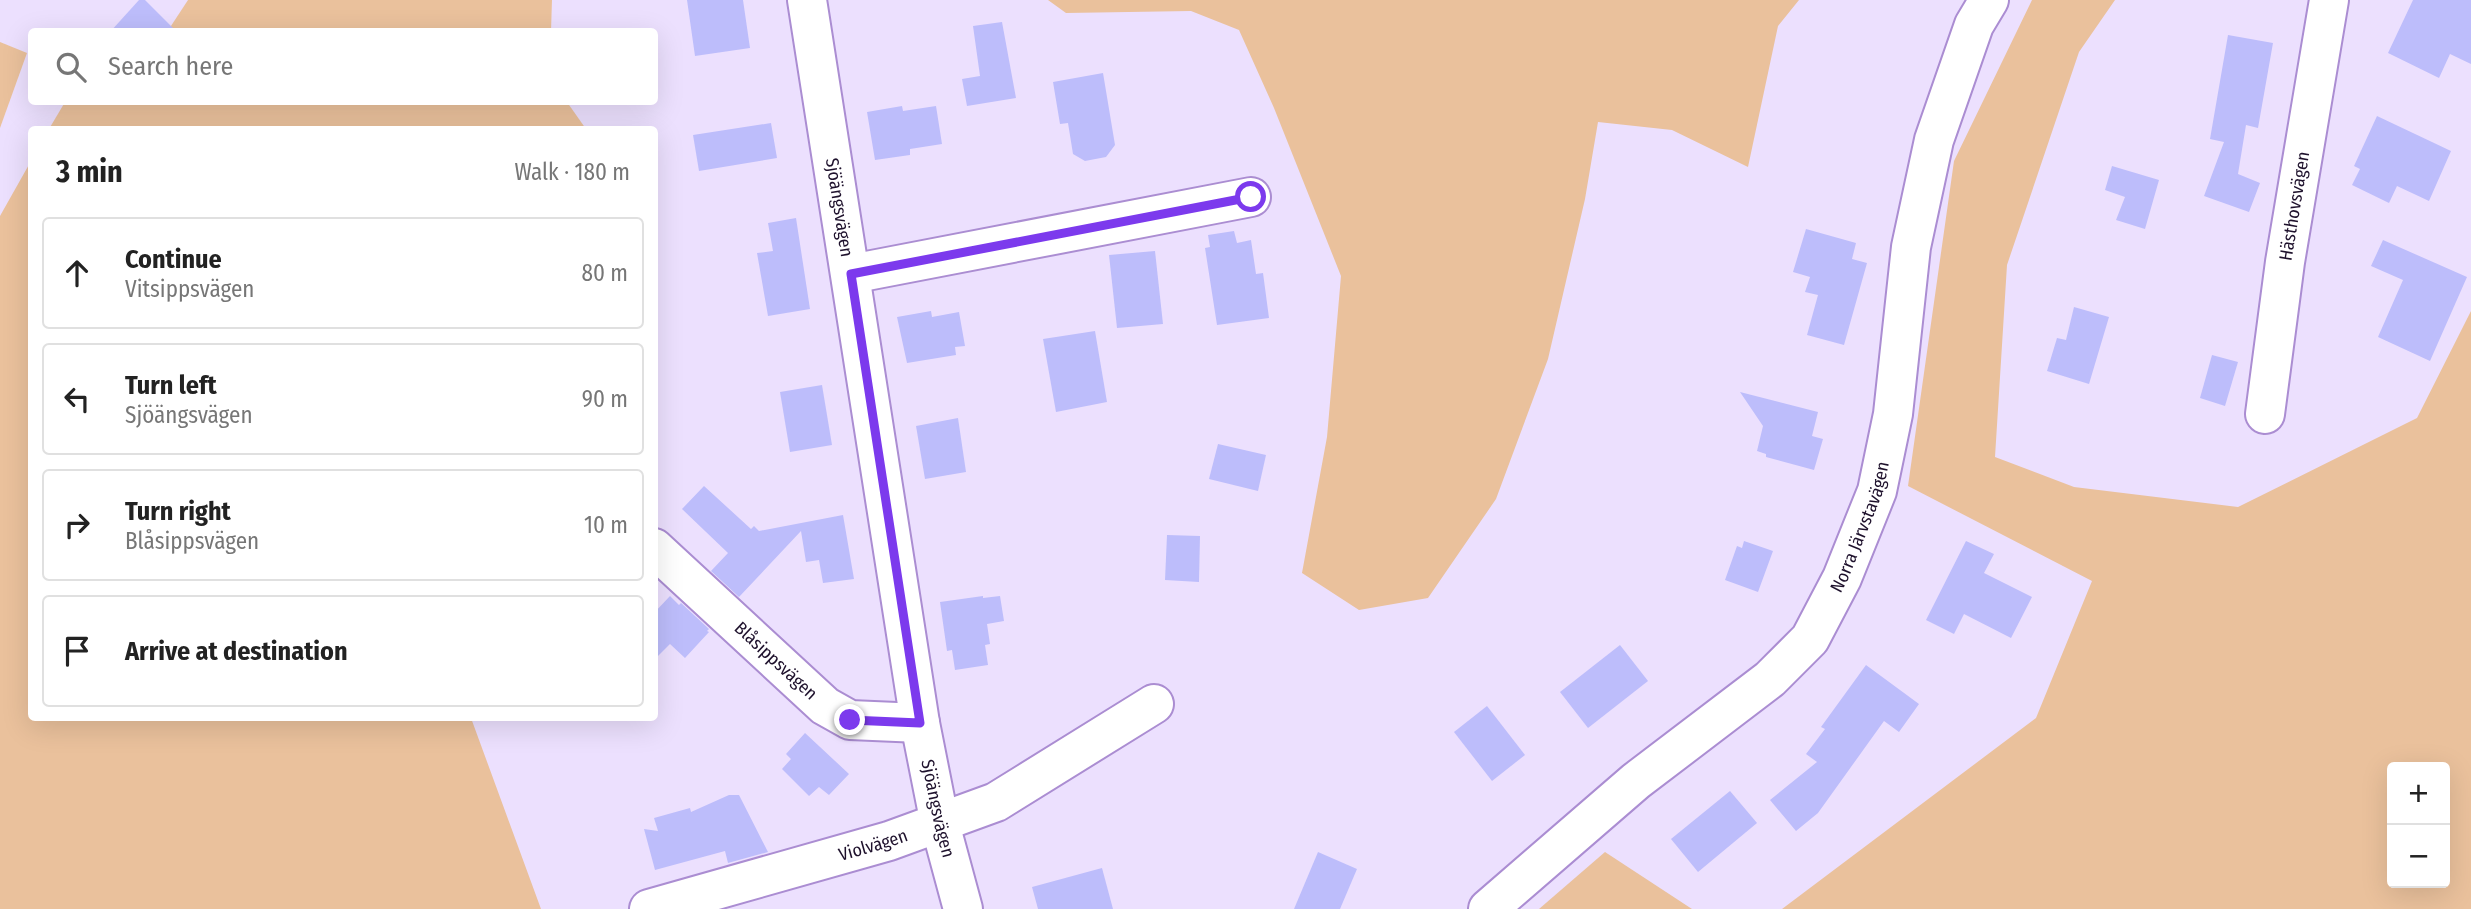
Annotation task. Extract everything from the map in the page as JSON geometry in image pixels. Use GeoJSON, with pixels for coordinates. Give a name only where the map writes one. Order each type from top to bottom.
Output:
{"type":"FeatureCollection","features":[{"type":"Feature","properties":{"kind":"street","name":"Sjöängsvägen"},"geometry":{"type":"LineString","coordinates":[[807,0],[920,723],[940,824],[963,909]]}},
{"type":"Feature","properties":{"kind":"street","name":"Norra Järvstavägen"},"geometry":{"type":"LineString","coordinates":[[1488,909],[1636,780],[1770,679],[1810,639],[1817,628],[1842,578],[1877,491],[1894,414],[1911,247],[1931,151],[1974,25],[1989,0]]}},
{"type":"Feature","properties":{"kind":"street","name":"Hästhovsvägen"},"geometry":{"type":"LineString","coordinates":[[2265,414],[2285,262],[2329,0]]}},
{"type":"Feature","properties":{"kind":"street"},"geometry":{"type":"LineString","coordinates":[[851,274],[1251,197]]}},
{"type":"Feature","properties":{"kind":"street","name":"Blåsippsvägen"},"geometry":{"type":"LineString","coordinates":[[658,552],[836,714],[850,720],[920,723]]}},
{"type":"Feature","properties":{"kind":"street","name":"Violvägen"},"geometry":{"type":"LineString","coordinates":[[649,909],[889,841],[996,802],[1154,704]]}},
{"type":"Feature","properties":{"kind":"shaded area"},"geometry":{"type":"Polygon","coordinates":[[[188,0],[552,0],[551,28],[170,28],[188,0]]]}},
{"type":"Feature","properties":{"kind":"shaded area"},"geometry":{"type":"Polygon","coordinates":[[[1048,0],[1799,0],[1778,26],[1748,167],[1672,130],[1598,122],[1585,199],[1548,359],[1496,499],[1428,598],[1359,610],[1302,573],[1327,437],[1341,276],[1274,108],[1239,30],[1191,11],[1066,13],[1048,0]]]}},
{"type":"Feature","properties":{"kind":"shaded area"},"geometry":{"type":"Polygon","coordinates":[[[2032,0],[2115,0],[2079,52],[2007,265],[1995,457],[2074,487],[2238,507],[2417,418],[2471,311],[2471,909],[1782,909],[2036,718],[2092,581],[1908,486],[1954,161],[2032,0]]]}},
{"type":"Feature","properties":{"kind":"shaded area"},"geometry":{"type":"Polygon","coordinates":[[[0,42],[27,53],[0,128],[0,42]]]}},
{"type":"Feature","properties":{"kind":"shaded area"},"geometry":{"type":"Polygon","coordinates":[[[63,105],[569,105],[584,126],[51,126],[63,105]]]}},
{"type":"Feature","properties":{"kind":"shaded area"},"geometry":{"type":"Polygon","coordinates":[[[28,166],[28,721],[472,721],[541,909],[0,909],[0,216],[28,166]]]}},
{"type":"Feature","properties":{"kind":"shaded area"},"geometry":{"type":"Polygon","coordinates":[[[1605,852],[1692,909],[1539,909],[1605,852]]]}},
{"type":"Feature","properties":{"kind":"building"},"geometry":{"type":"Polygon","coordinates":[[[139,0],[145,0],[173,28],[114,28],[139,0]]]}},
{"type":"Feature","properties":{"kind":"building"},"geometry":{"type":"Polygon","coordinates":[[[687,0],[743,0],[750,48],[695,56],[687,0]]]}},
{"type":"Feature","properties":{"kind":"building"},"geometry":{"type":"Polygon","coordinates":[[[2413,0],[2471,0],[2471,64],[2450,54],[2439,78],[2388,53],[2413,0]]]}},
{"type":"Feature","properties":{"kind":"building"},"geometry":{"type":"Polygon","coordinates":[[[1002,22],[1016,98],[967,106],[962,79],[980,76],[973,26],[1002,22]]]}},
{"type":"Feature","properties":{"kind":"building"},"geometry":{"type":"Polygon","coordinates":[[[2228,35],[2273,43],[2258,128],[2246,125],[2238,174],[2260,183],[2249,212],[2204,196],[2224,142],[2210,139],[2228,35]]]}},
{"type":"Feature","properties":{"kind":"building"},"geometry":{"type":"Polygon","coordinates":[[[1103,73],[1115,145],[1106,157],[1085,161],[1073,154],[1068,123],[1060,124],[1053,82],[1103,73]]]}},
{"type":"Feature","properties":{"kind":"building"},"geometry":{"type":"Polygon","coordinates":[[[902,106],[903,111],[936,106],[942,144],[910,149],[910,155],[875,160],[867,112],[902,106]]]}},
{"type":"Feature","properties":{"kind":"building"},"geometry":{"type":"Polygon","coordinates":[[[2377,116],[2451,151],[2429,201],[2397,186],[2389,203],[2352,185],[2360,169],[2354,166],[2377,116]]]}},
{"type":"Feature","properties":{"kind":"building"},"geometry":{"type":"Polygon","coordinates":[[[771,123],[777,158],[699,171],[693,135],[771,123]]]}},
{"type":"Feature","properties":{"kind":"building"},"geometry":{"type":"Polygon","coordinates":[[[2112,166],[2159,180],[2145,229],[2116,220],[2125,197],[2105,190],[2112,166]]]}},
{"type":"Feature","properties":{"kind":"building"},"geometry":{"type":"Polygon","coordinates":[[[796,218],[810,309],[768,316],[757,253],[773,251],[768,223],[796,218]]]}},
{"type":"Feature","properties":{"kind":"building"},"geometry":{"type":"Polygon","coordinates":[[[1806,229],[1856,243],[1852,259],[1867,263],[1844,345],[1807,335],[1818,295],[1805,292],[1810,277],[1793,272],[1806,229]]]}},
{"type":"Feature","properties":{"kind":"building"},"geometry":{"type":"Polygon","coordinates":[[[1234,231],[1237,243],[1251,240],[1256,274],[1263,273],[1269,318],[1217,325],[1205,248],[1210,247],[1208,235],[1234,231]]]}},
{"type":"Feature","properties":{"kind":"building"},"geometry":{"type":"Polygon","coordinates":[[[2383,240],[2467,277],[2430,361],[2378,337],[2403,280],[2371,266],[2383,240]]]}},
{"type":"Feature","properties":{"kind":"building"},"geometry":{"type":"Polygon","coordinates":[[[1155,251],[1163,324],[1117,328],[1109,255],[1155,251]]]}},
{"type":"Feature","properties":{"kind":"building"},"geometry":{"type":"Polygon","coordinates":[[[2074,307],[2109,317],[2089,384],[2047,371],[2057,338],[2066,340],[2074,307]]]}},
{"type":"Feature","properties":{"kind":"building"},"geometry":{"type":"Polygon","coordinates":[[[931,311],[932,317],[959,312],[965,346],[955,347],[956,355],[907,363],[897,317],[931,311]]]}},
{"type":"Feature","properties":{"kind":"building"},"geometry":{"type":"Polygon","coordinates":[[[1095,331],[1107,402],[1056,412],[1043,339],[1095,331]]]}},
{"type":"Feature","properties":{"kind":"building"},"geometry":{"type":"Polygon","coordinates":[[[2212,355],[2238,362],[2225,406],[2200,398],[2212,355]]]}},
{"type":"Feature","properties":{"kind":"building"},"geometry":{"type":"Polygon","coordinates":[[[822,385],[832,445],[790,452],[780,392],[822,385]]]}},
{"type":"Feature","properties":{"kind":"building"},"geometry":{"type":"Polygon","coordinates":[[[1740,392],[1818,412],[1812,436],[1823,439],[1814,470],[1766,457],[1766,454],[1757,451],[1763,426],[1740,392]]]}},
{"type":"Feature","properties":{"kind":"building"},"geometry":{"type":"Polygon","coordinates":[[[958,418],[966,472],[925,479],[916,426],[958,418]]]}},
{"type":"Feature","properties":{"kind":"building"},"geometry":{"type":"Polygon","coordinates":[[[1218,444],[1266,455],[1258,491],[1209,479],[1218,444]]]}},
{"type":"Feature","properties":{"kind":"building"},"geometry":{"type":"Polygon","coordinates":[[[704,486],[751,529],[754,526],[759,531],[843,515],[854,579],[823,583],[819,560],[806,562],[801,531],[739,597],[711,571],[728,553],[682,509],[704,486]]]}},
{"type":"Feature","properties":{"kind":"building"},"geometry":{"type":"Polygon","coordinates":[[[1167,535],[1200,536],[1199,582],[1165,580],[1167,535]]]}},
{"type":"Feature","properties":{"kind":"building"},"geometry":{"type":"Polygon","coordinates":[[[1744,541],[1773,551],[1758,592],[1725,580],[1737,546],[1742,548],[1744,541]]]}},
{"type":"Feature","properties":{"kind":"building"},"geometry":{"type":"Polygon","coordinates":[[[1966,541],[1994,554],[1984,573],[2032,597],[2011,638],[1964,614],[1954,634],[1926,620],[1966,541]]]}},
{"type":"Feature","properties":{"kind":"building"},"geometry":{"type":"Polygon","coordinates":[[[670,596],[709,629],[685,658],[670,644],[658,656],[658,609],[670,596]]]}},
{"type":"Feature","properties":{"kind":"building"},"geometry":{"type":"Polygon","coordinates":[[[1000,596],[1004,621],[987,624],[990,644],[985,645],[988,665],[955,670],[952,650],[947,651],[940,602],[1000,596]]]}},
{"type":"Feature","properties":{"kind":"building"},"geometry":{"type":"Polygon","coordinates":[[[1620,645],[1648,681],[1588,728],[1560,692],[1620,645]]]}},
{"type":"Feature","properties":{"kind":"building"},"geometry":{"type":"Polygon","coordinates":[[[1866,665],[1919,704],[1899,732],[1884,721],[1818,813],[1796,831],[1770,800],[1817,762],[1806,754],[1825,729],[1821,727],[1866,665]]]}},
{"type":"Feature","properties":{"kind":"building"},"geometry":{"type":"Polygon","coordinates":[[[1487,706],[1525,755],[1492,781],[1454,732],[1487,706]]]}},
{"type":"Feature","properties":{"kind":"building"},"geometry":{"type":"Polygon","coordinates":[[[805,733],[849,774],[829,795],[819,787],[809,796],[782,769],[791,759],[786,754],[805,733]]]}},
{"type":"Feature","properties":{"kind":"building"},"geometry":{"type":"Polygon","coordinates":[[[1730,791],[1757,823],[1698,872],[1671,839],[1730,791]]]}},
{"type":"Feature","properties":{"kind":"building"},"geometry":{"type":"Polygon","coordinates":[[[729,795],[739,795],[768,852],[728,863],[725,851],[655,870],[644,829],[658,831],[654,818],[690,808],[691,812],[729,795]]]}},
{"type":"Feature","properties":{"kind":"building"},"geometry":{"type":"Polygon","coordinates":[[[1318,852],[1357,869],[1340,909],[1294,909],[1318,852]]]}},
{"type":"Feature","properties":{"kind":"building"},"geometry":{"type":"Polygon","coordinates":[[[1102,868],[1113,909],[1038,909],[1032,887],[1102,868]]]}},
{"type":"Feature","properties":{"kind":"route"},"geometry":{"type":"LineString","coordinates":[[850,720],[870,723],[920,723],[851,274],[1251,197]]}}]}
